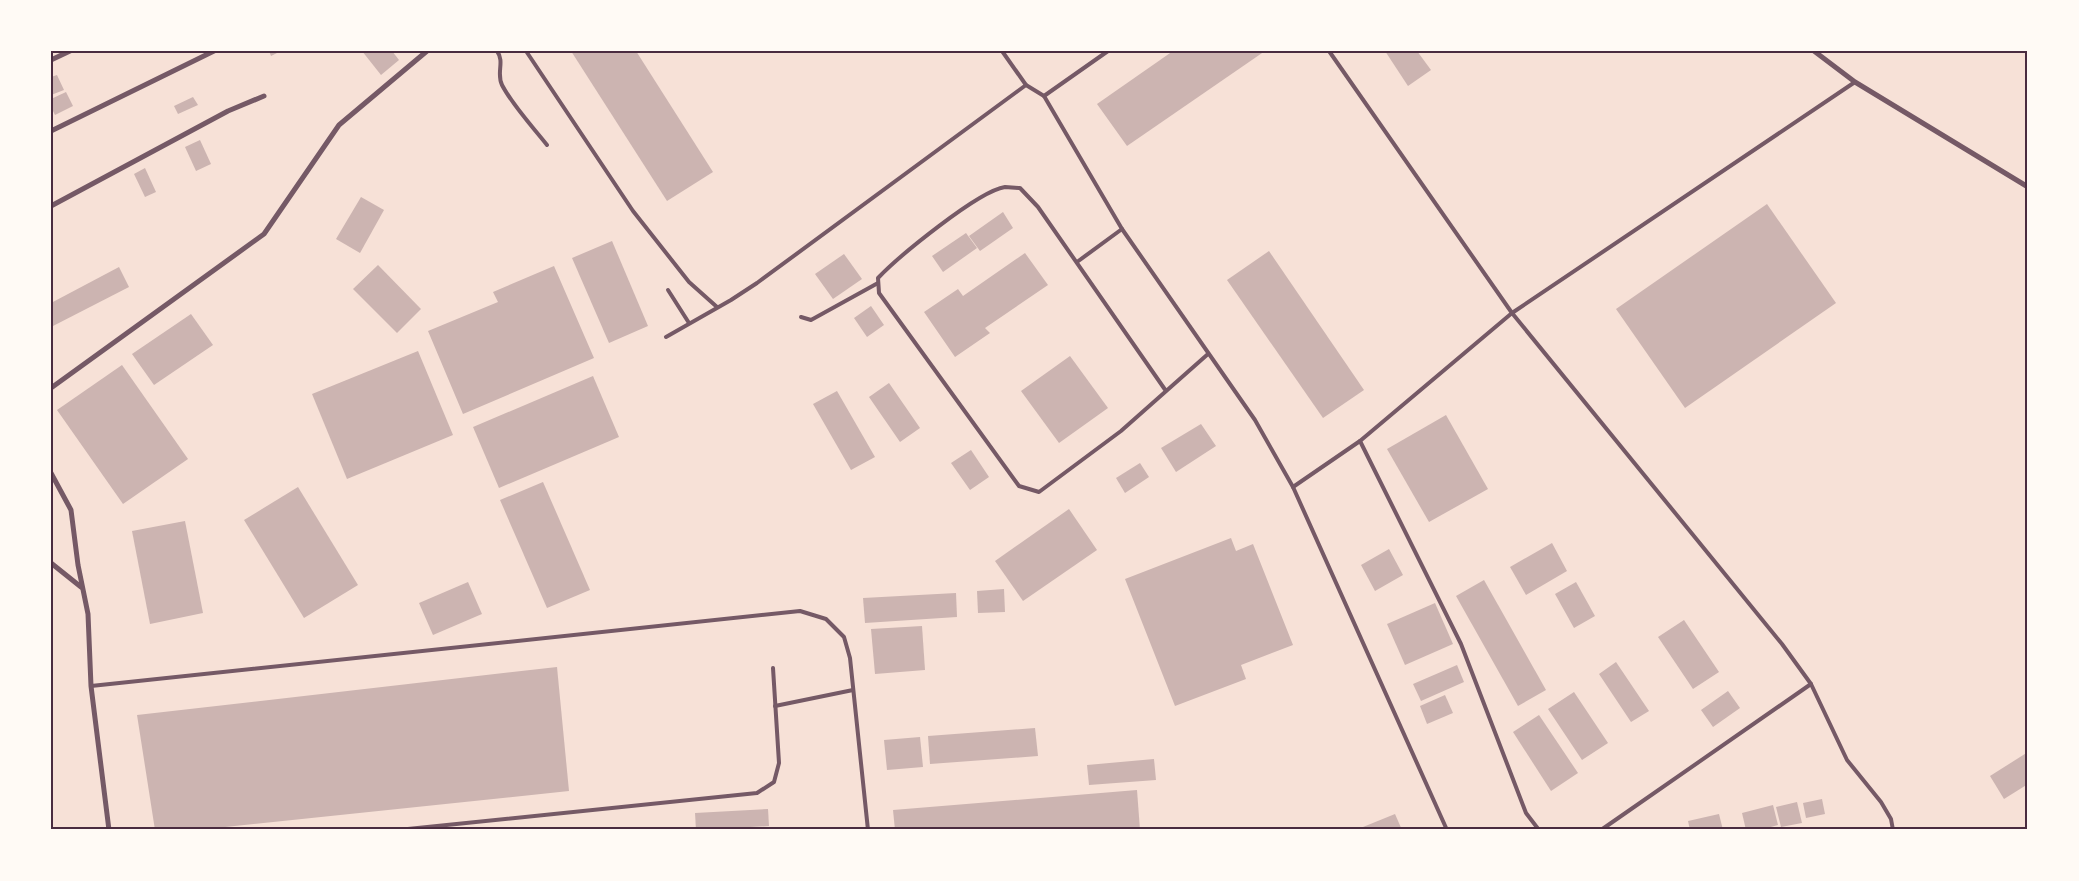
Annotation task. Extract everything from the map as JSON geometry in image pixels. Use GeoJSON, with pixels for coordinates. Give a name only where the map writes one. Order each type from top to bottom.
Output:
{"type":"FeatureCollection","features":[{"type":"Feature","properties":{"kind":"street"},"geometry":{"type":"LineString","coordinates":[[51,60],[70,51]]}},
{"type":"Feature","properties":{"kind":"street"},"geometry":{"type":"LineString","coordinates":[[51,131],[214,51]]}},
{"type":"Feature","properties":{"kind":"street"},"geometry":{"type":"LineString","coordinates":[[51,388],[264,234],[339,125],[427,51]]}},
{"type":"Feature","properties":{"kind":"street"},"geometry":{"type":"LineString","coordinates":[[1814,51],[1855,82],[2028,187]]}},
{"type":"Feature","properties":{"kind":"street"},"geometry":{"type":"LineString","coordinates":[[51,206],[228,111],[264,96]]}},
{"type":"Feature","properties":{"kind":"street"},"geometry":{"type":"LineString","coordinates":[[51,473],[72,510],[82,587],[88,614],[91,686],[108,830]]}},
{"type":"Feature","properties":{"kind":"street"},"geometry":{"type":"LineString","coordinates":[[51,563],[82,587]]}},
{"type":"Feature","properties":{"kind":"lane"},"geometry":{"type":"LineString","coordinates":[[497,51],[501,62],[498,71],[502,84],[547,145]]}},
{"type":"Feature","properties":{"kind":"lane"},"geometry":{"type":"LineString","coordinates":[[526,51],[633,211],[689,282],[717,307]]}},
{"type":"Feature","properties":{"kind":"lane"},"geometry":{"type":"LineString","coordinates":[[1002,51],[1026,85],[1044,96],[1122,229],[1255,420],[1293,487],[1447,830]]}},
{"type":"Feature","properties":{"kind":"lane"},"geometry":{"type":"LineString","coordinates":[[1044,96],[1108,51]]}},
{"type":"Feature","properties":{"kind":"lane"},"geometry":{"type":"LineString","coordinates":[[1329,51],[1512,313],[1782,644],[1811,684],[1847,760],[1881,802],[1891,819],[1893,830]]}},
{"type":"Feature","properties":{"kind":"lane"},"geometry":{"type":"LineString","coordinates":[[1293,487],[1360,441],[1512,313],[1855,82]]}},
{"type":"Feature","properties":{"kind":"lane"},"geometry":{"type":"LineString","coordinates":[[666,337],[757,282],[1026,85]]}},
{"type":"Feature","properties":{"kind":"lane"},"geometry":{"type":"LineString","coordinates":[[1166,392],[1038,207],[1020,188],[1004,187],[976,199],[891,264],[878,278],[879,293],[1019,486],[1029,490],[1039,492],[1121,431],[1166,392],[1208,354]]}},
{"type":"Feature","properties":{"kind":"lane"},"geometry":{"type":"LineString","coordinates":[[1077,262],[1122,229]]}},
{"type":"Feature","properties":{"kind":"lane"},"geometry":{"type":"LineString","coordinates":[[801,317],[811,320],[878,283]]}},
{"type":"Feature","properties":{"kind":"lane"},"geometry":{"type":"LineString","coordinates":[[668,290],[690,323]]}},
{"type":"Feature","properties":{"kind":"lane"},"geometry":{"type":"LineString","coordinates":[[1360,441],[1461,644],[1526,812],[1539,830]]}},
{"type":"Feature","properties":{"kind":"lane"},"geometry":{"type":"LineString","coordinates":[[91,686],[800,611],[826,619],[844,637],[850,658],[868,830]]}},
{"type":"Feature","properties":{"kind":"lane"},"geometry":{"type":"LineString","coordinates":[[398,830],[758,793],[774,782],[779,763],[773,668]]}},
{"type":"Feature","properties":{"kind":"lane"},"geometry":{"type":"LineString","coordinates":[[1601,830],[1811,684]]}},
{"type":"Feature","properties":{"kind":"lane"},"geometry":{"type":"LineString","coordinates":[[775,706],[853,690]]}},
{"type":"Feature","properties":{"kind":"building"},"geometry":{"type":"Polygon","coordinates":[[[269,51],[281,51],[271,56],[269,51]]]}},
{"type":"Feature","properties":{"kind":"building"},"geometry":{"type":"Polygon","coordinates":[[[362,51],[392,51],[399,60],[381,75],[362,51]]]}},
{"type":"Feature","properties":{"kind":"building"},"geometry":{"type":"Polygon","coordinates":[[[571,51],[636,51],[713,172],[667,201],[571,51]]]}},
{"type":"Feature","properties":{"kind":"building"},"geometry":{"type":"Polygon","coordinates":[[[1173,51],[1265,51],[1127,146],[1097,104],[1173,51]]]}},
{"type":"Feature","properties":{"kind":"building"},"geometry":{"type":"Polygon","coordinates":[[[1385,51],[1417,51],[1431,70],[1408,86],[1385,51]]]}},
{"type":"Feature","properties":{"kind":"building"},"geometry":{"type":"Polygon","coordinates":[[[57,75],[64,90],[51,95],[51,77],[57,75]]]}},
{"type":"Feature","properties":{"kind":"building"},"geometry":{"type":"Polygon","coordinates":[[[66,92],[73,106],[55,115],[51,107],[51,99],[66,92]]]}},
{"type":"Feature","properties":{"kind":"building"},"geometry":{"type":"Polygon","coordinates":[[[193,97],[198,105],[178,114],[174,106],[193,97]]]}},
{"type":"Feature","properties":{"kind":"building"},"geometry":{"type":"Polygon","coordinates":[[[200,140],[211,164],[196,171],[185,147],[200,140]]]}},
{"type":"Feature","properties":{"kind":"building"},"geometry":{"type":"Polygon","coordinates":[[[145,168],[156,192],[145,197],[134,174],[145,168]]]}},
{"type":"Feature","properties":{"kind":"building"},"geometry":{"type":"Polygon","coordinates":[[[361,197],[384,210],[360,253],[336,239],[361,197]]]}},
{"type":"Feature","properties":{"kind":"building"},"geometry":{"type":"Polygon","coordinates":[[[1767,204],[1836,303],[1685,408],[1616,309],[1767,204]]]}},
{"type":"Feature","properties":{"kind":"building"},"geometry":{"type":"Polygon","coordinates":[[[1003,212],[1013,228],[980,251],[969,236],[1003,212]]]}},
{"type":"Feature","properties":{"kind":"building"},"geometry":{"type":"Polygon","coordinates":[[[966,233],[977,248],[943,272],[932,256],[966,233]]]}},
{"type":"Feature","properties":{"kind":"building"},"geometry":{"type":"Polygon","coordinates":[[[612,241],[648,326],[609,343],[572,258],[612,241]]]}},
{"type":"Feature","properties":{"kind":"building"},"geometry":{"type":"Polygon","coordinates":[[[1269,251],[1364,390],[1323,418],[1227,280],[1269,251]]]}},
{"type":"Feature","properties":{"kind":"building"},"geometry":{"type":"Polygon","coordinates":[[[1025,253],[1048,285],[985,328],[990,333],[955,357],[924,312],[958,289],[963,296],[1025,253]]]}},
{"type":"Feature","properties":{"kind":"building"},"geometry":{"type":"Polygon","coordinates":[[[844,254],[862,279],[833,299],[815,274],[844,254]]]}},
{"type":"Feature","properties":{"kind":"building"},"geometry":{"type":"Polygon","coordinates":[[[378,265],[421,309],[397,333],[353,289],[378,265]]]}},
{"type":"Feature","properties":{"kind":"building"},"geometry":{"type":"Polygon","coordinates":[[[554,266],[594,358],[463,414],[428,331],[498,302],[493,292],[554,266]]]}},
{"type":"Feature","properties":{"kind":"building"},"geometry":{"type":"Polygon","coordinates":[[[119,267],[129,287],[53,326],[51,323],[51,303],[119,267]]]}},
{"type":"Feature","properties":{"kind":"building"},"geometry":{"type":"Polygon","coordinates":[[[871,306],[884,325],[867,337],[854,318],[871,306]]]}},
{"type":"Feature","properties":{"kind":"building"},"geometry":{"type":"Polygon","coordinates":[[[191,314],[213,345],[154,385],[132,354],[191,314]]]}},
{"type":"Feature","properties":{"kind":"building"},"geometry":{"type":"Polygon","coordinates":[[[418,351],[453,435],[347,479],[312,394],[418,351]]]}},
{"type":"Feature","properties":{"kind":"building"},"geometry":{"type":"Polygon","coordinates":[[[1070,356],[1108,408],[1059,443],[1021,391],[1070,356]]]}},
{"type":"Feature","properties":{"kind":"building"},"geometry":{"type":"Polygon","coordinates":[[[122,365],[188,459],[123,504],[57,410],[122,365]]]}},
{"type":"Feature","properties":{"kind":"building"},"geometry":{"type":"Polygon","coordinates":[[[593,376],[619,437],[499,488],[473,427],[593,376]]]}},
{"type":"Feature","properties":{"kind":"building"},"geometry":{"type":"Polygon","coordinates":[[[889,383],[920,428],[900,442],[869,397],[889,383]]]}},
{"type":"Feature","properties":{"kind":"building"},"geometry":{"type":"Polygon","coordinates":[[[837,391],[875,457],[851,470],[813,404],[837,391]]]}},
{"type":"Feature","properties":{"kind":"building"},"geometry":{"type":"Polygon","coordinates":[[[1446,415],[1488,489],[1429,522],[1387,449],[1446,415]]]}},
{"type":"Feature","properties":{"kind":"building"},"geometry":{"type":"Polygon","coordinates":[[[1201,424],[1216,446],[1176,472],[1161,448],[1201,424]]]}},
{"type":"Feature","properties":{"kind":"building"},"geometry":{"type":"Polygon","coordinates":[[[971,450],[989,477],[970,490],[951,463],[971,450]]]}},
{"type":"Feature","properties":{"kind":"building"},"geometry":{"type":"Polygon","coordinates":[[[1140,463],[1149,477],[1125,493],[1116,478],[1140,463]]]}},
{"type":"Feature","properties":{"kind":"building"},"geometry":{"type":"Polygon","coordinates":[[[543,482],[590,590],[547,608],[500,500],[543,482]]]}},
{"type":"Feature","properties":{"kind":"building"},"geometry":{"type":"Polygon","coordinates":[[[298,487],[358,585],[304,618],[244,520],[298,487]]]}},
{"type":"Feature","properties":{"kind":"building"},"geometry":{"type":"Polygon","coordinates":[[[1069,509],[1097,550],[1023,601],[995,561],[1069,509]]]}},
{"type":"Feature","properties":{"kind":"building"},"geometry":{"type":"Polygon","coordinates":[[[185,521],[203,613],[150,624],[132,531],[185,521]]]}},
{"type":"Feature","properties":{"kind":"building"},"geometry":{"type":"Polygon","coordinates":[[[1231,538],[1236,551],[1253,544],[1293,645],[1241,665],[1246,679],[1175,706],[1125,579],[1231,538]]]}},
{"type":"Feature","properties":{"kind":"building"},"geometry":{"type":"Polygon","coordinates":[[[1552,543],[1567,571],[1526,595],[1510,567],[1552,543]]]}},
{"type":"Feature","properties":{"kind":"building"},"geometry":{"type":"Polygon","coordinates":[[[1389,549],[1403,575],[1375,591],[1361,565],[1389,549]]]}},
{"type":"Feature","properties":{"kind":"building"},"geometry":{"type":"Polygon","coordinates":[[[1484,580],[1546,690],[1518,706],[1456,596],[1484,580]]]}},
{"type":"Feature","properties":{"kind":"building"},"geometry":{"type":"Polygon","coordinates":[[[468,582],[482,614],[433,635],[419,603],[468,582]]]}},
{"type":"Feature","properties":{"kind":"building"},"geometry":{"type":"Polygon","coordinates":[[[1576,582],[1595,616],[1574,628],[1555,594],[1576,582]]]}},
{"type":"Feature","properties":{"kind":"building"},"geometry":{"type":"Polygon","coordinates":[[[1004,589],[1005,612],[978,613],[977,591],[1004,589]]]}},
{"type":"Feature","properties":{"kind":"building"},"geometry":{"type":"Polygon","coordinates":[[[956,593],[957,617],[865,623],[863,598],[956,593]]]}},
{"type":"Feature","properties":{"kind":"building"},"geometry":{"type":"Polygon","coordinates":[[[1435,603],[1453,644],[1405,665],[1387,624],[1435,603]]]}},
{"type":"Feature","properties":{"kind":"building"},"geometry":{"type":"Polygon","coordinates":[[[1684,620],[1719,672],[1693,689],[1658,637],[1684,620]]]}},
{"type":"Feature","properties":{"kind":"building"},"geometry":{"type":"Polygon","coordinates":[[[922,626],[925,670],[875,674],[871,629],[922,626]]]}},
{"type":"Feature","properties":{"kind":"building"},"geometry":{"type":"Polygon","coordinates":[[[1616,662],[1649,711],[1631,722],[1599,674],[1616,662]]]}},
{"type":"Feature","properties":{"kind":"building"},"geometry":{"type":"Polygon","coordinates":[[[1457,665],[1464,682],[1421,701],[1413,684],[1457,665]]]}},
{"type":"Feature","properties":{"kind":"building"},"geometry":{"type":"Polygon","coordinates":[[[557,667],[569,791],[197,830],[155,830],[137,715],[557,667]]]}},
{"type":"Feature","properties":{"kind":"building"},"geometry":{"type":"Polygon","coordinates":[[[1728,691],[1740,708],[1713,727],[1701,710],[1728,691]]]}},
{"type":"Feature","properties":{"kind":"building"},"geometry":{"type":"Polygon","coordinates":[[[1574,692],[1608,743],[1582,760],[1548,709],[1574,692]]]}},
{"type":"Feature","properties":{"kind":"building"},"geometry":{"type":"Polygon","coordinates":[[[1445,695],[1453,713],[1427,724],[1420,706],[1445,695]]]}},
{"type":"Feature","properties":{"kind":"building"},"geometry":{"type":"Polygon","coordinates":[[[1539,715],[1578,773],[1551,791],[1513,732],[1539,715]]]}},
{"type":"Feature","properties":{"kind":"building"},"geometry":{"type":"Polygon","coordinates":[[[1035,728],[1038,756],[930,764],[928,736],[1035,728]]]}},
{"type":"Feature","properties":{"kind":"building"},"geometry":{"type":"Polygon","coordinates":[[[920,737],[923,767],[887,770],[884,740],[920,737]]]}},
{"type":"Feature","properties":{"kind":"building"},"geometry":{"type":"Polygon","coordinates":[[[2028,752],[2028,784],[2004,799],[1990,776],[2028,752]]]}},
{"type":"Feature","properties":{"kind":"building"},"geometry":{"type":"Polygon","coordinates":[[[1154,759],[1156,780],[1089,785],[1087,765],[1154,759]]]}},
{"type":"Feature","properties":{"kind":"building"},"geometry":{"type":"Polygon","coordinates":[[[1137,790],[1140,830],[895,830],[893,810],[1137,790]]]}},
{"type":"Feature","properties":{"kind":"building"},"geometry":{"type":"Polygon","coordinates":[[[1822,799],[1825,814],[1806,818],[1803,803],[1822,799]]]}},
{"type":"Feature","properties":{"kind":"building"},"geometry":{"type":"Polygon","coordinates":[[[1797,802],[1802,823],[1781,827],[1776,807],[1797,802]]]}},
{"type":"Feature","properties":{"kind":"building"},"geometry":{"type":"Polygon","coordinates":[[[1773,805],[1778,825],[1760,830],[1746,830],[1742,813],[1773,805]]]}},
{"type":"Feature","properties":{"kind":"building"},"geometry":{"type":"Polygon","coordinates":[[[768,809],[769,826],[696,830],[695,813],[768,809]]]}},
{"type":"Feature","properties":{"kind":"building"},"geometry":{"type":"Polygon","coordinates":[[[1395,814],[1402,830],[1364,830],[1363,827],[1395,814]]]}},
{"type":"Feature","properties":{"kind":"building"},"geometry":{"type":"Polygon","coordinates":[[[1719,814],[1723,830],[1690,830],[1688,821],[1719,814]]]}}]}
